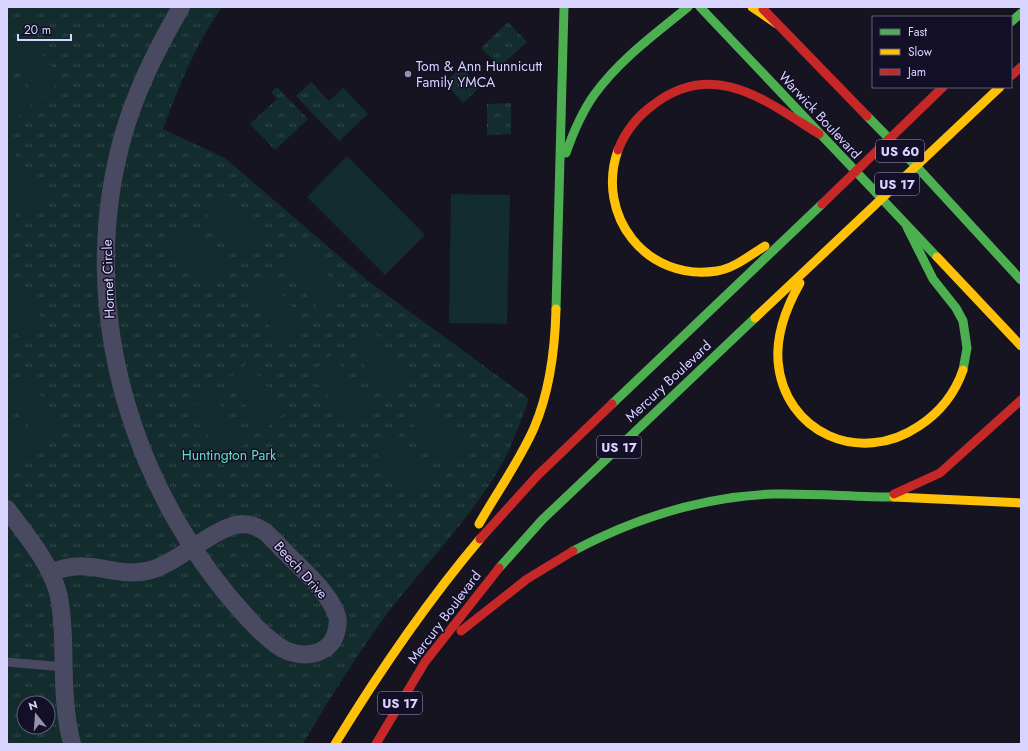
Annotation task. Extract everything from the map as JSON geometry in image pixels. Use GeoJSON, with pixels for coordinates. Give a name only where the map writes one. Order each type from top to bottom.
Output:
{"type":"FeatureCollection","features":[{"type":"Feature","properties":{"kind":"main road"},"geometry":{"type":"LineString","coordinates":[[453,572],[486,511],[517,461],[530,436],[540,412],[547,389],[556,320],[564,7]]}},
{"type":"Feature","properties":{"kind":"main road"},"geometry":{"type":"LineString","coordinates":[[561,165],[581,117],[595,95],[616,71],[652,37],[688,7]]}},
{"type":"Feature","properties":{"kind":"main road","name":"Warwick Boulevard"},"geometry":{"type":"LineString","coordinates":[[700,7],[1021,346]]}},
{"type":"Feature","properties":{"kind":"main road"},"geometry":{"type":"LineString","coordinates":[[752,7],[777,24]]}},
{"type":"Feature","properties":{"kind":"main road","name":"US 60"},"geometry":{"type":"LineString","coordinates":[[761,7],[918,168],[1021,280]]}},
{"type":"Feature","properties":{"kind":"main road"},"geometry":{"type":"LineString","coordinates":[[1012,21],[1021,13]]}},
{"type":"Feature","properties":{"kind":"main road"},"geometry":{"type":"LineString","coordinates":[[1012,75],[1021,67]]}},
{"type":"Feature","properties":{"kind":"main road"},"geometry":{"type":"LineString","coordinates":[[804,220],[725,269],[697,272],[670,268],[638,246],[625,229],[613,201],[611,187],[612,170],[616,153],[624,137],[644,112],[668,95],[697,85],[725,85],[751,93],[819,134]]}},
{"type":"Feature","properties":{"kind":"main road","name":"Mercury Boulevard"},"geometry":{"type":"LineString","coordinates":[[376,744],[425,662],[502,564],[542,520],[999,88]]}},
{"type":"Feature","properties":{"kind":"main road","name":"Mercury Boulevard"},"geometry":{"type":"LineString","coordinates":[[335,744],[400,641],[484,533],[537,476],[941,90]]}},
{"type":"Feature","properties":{"kind":"main road"},"geometry":{"type":"LineString","coordinates":[[809,268],[791,299],[780,332],[778,360],[781,379],[788,397],[805,421],[814,430],[831,439],[850,444],[869,445],[889,441],[905,435],[920,427],[940,410],[953,393],[962,376],[966,362],[967,343],[965,329],[957,307],[933,279],[907,227]]}},
{"type":"Feature","properties":{"kind":"main road"},"geometry":{"type":"LineString","coordinates":[[885,497],[917,485],[940,473],[1021,400]]}},
{"type":"Feature","properties":{"kind":"main road"},"geometry":{"type":"LineString","coordinates":[[425,662],[486,609],[528,578],[580,546],[633,522],[692,505],[727,498],[796,494],[1021,503]]}},
{"type":"Feature","properties":{"kind":"street","name":"Hornet Circle"},"geometry":{"type":"LineString","coordinates":[[181,7],[154,55],[139,88],[123,136],[112,185],[106,236],[105,276],[108,316],[116,366],[126,406],[162,493],[193,548]]}},
{"type":"Feature","properties":{"kind":"street"},"geometry":{"type":"LineString","coordinates":[[7,509],[40,553],[51,573],[60,603],[66,715],[72,744]]}},
{"type":"Feature","properties":{"kind":"street","name":"Beech Drive"},"geometry":{"type":"LineString","coordinates":[[51,573],[72,566],[86,565],[131,573],[148,571],[164,566],[193,548],[228,527],[240,524],[252,525],[268,533],[317,586],[337,615],[338,625],[334,639],[329,647],[323,652],[307,654],[291,652],[276,645],[258,629],[226,593],[193,548]]}},
{"type":"Feature","properties":{"kind":"lane"},"geometry":{"type":"LineString","coordinates":[[7,654],[26,664]]}},
{"type":"Feature","properties":{"kind":"lane"},"geometry":{"type":"LineString","coordinates":[[7,662],[64,667]]}},
{"type":"Feature","properties":{"kind":"green space","name":"Huntington Park"},"geometry":{"type":"Polygon","coordinates":[[[7,7],[222,7],[212,21],[196,51],[163,129],[225,158],[368,281],[529,399],[508,452],[487,488],[460,525],[387,614],[323,710],[303,744],[7,744],[7,7]]]}},
{"type":"Feature","properties":{"kind":"green space"},"geometry":{"type":"Polygon","coordinates":[[[508,22],[527,42],[500,67],[481,48],[508,22]]]}},
{"type":"Feature","properties":{"kind":"green space"},"geometry":{"type":"Polygon","coordinates":[[[23,31],[62,80],[39,99],[7,58],[7,44],[23,31]]]}},
{"type":"Feature","properties":{"kind":"green space"},"geometry":{"type":"Polygon","coordinates":[[[467,72],[478,89],[463,103],[445,83],[455,73],[467,72]]]}},
{"type":"Feature","properties":{"kind":"green space"},"geometry":{"type":"Polygon","coordinates":[[[7,74],[32,105],[9,124],[7,121],[7,74]]]}},
{"type":"Feature","properties":{"kind":"green space"},"geometry":{"type":"Polygon","coordinates":[[[311,82],[329,101],[343,88],[368,114],[339,141],[296,96],[311,82]]]}},
{"type":"Feature","properties":{"kind":"green space"},"geometry":{"type":"Polygon","coordinates":[[[277,87],[308,119],[275,150],[250,124],[277,99],[271,92],[277,87]]]}},
{"type":"Feature","properties":{"kind":"green space"},"geometry":{"type":"Polygon","coordinates":[[[511,103],[511,134],[487,135],[487,104],[511,103]]]}},
{"type":"Feature","properties":{"kind":"green space"},"geometry":{"type":"Polygon","coordinates":[[[7,146],[47,193],[25,212],[7,192],[7,146]]]}},
{"type":"Feature","properties":{"kind":"green space"},"geometry":{"type":"Polygon","coordinates":[[[347,156],[425,235],[385,275],[307,197],[347,156]]]}},
{"type":"Feature","properties":{"kind":"green space"},"geometry":{"type":"Polygon","coordinates":[[[225,190],[265,239],[242,258],[202,209],[225,190]]]}},
{"type":"Feature","properties":{"kind":"green space"},"geometry":{"type":"Polygon","coordinates":[[[451,194],[510,195],[507,324],[449,323],[451,194]]]}},
{"type":"Feature","properties":{"kind":"green space"},"geometry":{"type":"Polygon","coordinates":[[[7,205],[18,218],[7,227],[7,205]]]}},
{"type":"Feature","properties":{"kind":"green space"},"geometry":{"type":"Polygon","coordinates":[[[187,220],[228,270],[205,288],[165,239],[187,220]]]}},
{"type":"Feature","properties":{"kind":"green space"},"geometry":{"type":"Polygon","coordinates":[[[306,248],[346,297],[324,316],[283,266],[306,248]]]}},
{"type":"Feature","properties":{"kind":"green space"},"geometry":{"type":"Polygon","coordinates":[[[7,276],[45,321],[22,340],[7,322],[7,276]]]}},
{"type":"Feature","properties":{"kind":"green space"},"geometry":{"type":"Polygon","coordinates":[[[269,279],[309,328],[286,346],[246,297],[269,279]]]}},
{"type":"Feature","properties":{"kind":"green space"},"geometry":{"type":"Polygon","coordinates":[[[369,326],[409,374],[386,392],[347,344],[369,326]]]}},
{"type":"Feature","properties":{"kind":"green space"},"geometry":{"type":"Polygon","coordinates":[[[332,355],[372,404],[349,422],[310,374],[332,355]]]}},
{"type":"Feature","properties":{"kind":"green space"},"geometry":{"type":"Polygon","coordinates":[[[248,363],[287,411],[265,429],[225,381],[248,363]]]}},
{"type":"Feature","properties":{"kind":"green space"},"geometry":{"type":"Polygon","coordinates":[[[27,379],[68,428],[46,447],[7,401],[7,397],[27,379]]]}},
{"type":"Feature","properties":{"kind":"green space"},"geometry":{"type":"Polygon","coordinates":[[[210,392],[249,441],[227,459],[188,411],[210,392]]]}},
{"type":"Feature","properties":{"kind":"green space"},"geometry":{"type":"Polygon","coordinates":[[[431,400],[471,449],[448,468],[408,418],[431,400]]]}},
{"type":"Feature","properties":{"kind":"green space"},"geometry":{"type":"Polygon","coordinates":[[[7,415],[38,453],[16,472],[7,461],[7,415]]]}},
{"type":"Feature","properties":{"kind":"green space"},"geometry":{"type":"Polygon","coordinates":[[[394,430],[434,479],[412,498],[372,448],[394,430]]]}},
{"type":"Feature","properties":{"kind":"traffic: fast"},"geometry":{"type":"LineString","coordinates":[[556,309],[564,7]]}},
{"type":"Feature","properties":{"kind":"traffic: fast"},"geometry":{"type":"LineString","coordinates":[[566,153],[582,116],[594,95],[604,82],[650,37],[688,7]]}},
{"type":"Feature","properties":{"kind":"traffic: fast"},"geometry":{"type":"LineString","coordinates":[[700,7],[937,257]]}},
{"type":"Feature","properties":{"kind":"traffic: fast"},"geometry":{"type":"LineString","coordinates":[[1012,21],[1021,13]]}},
{"type":"Feature","properties":{"kind":"traffic: fast"},"geometry":{"type":"LineString","coordinates":[[867,116],[918,168],[1021,280]]}},
{"type":"Feature","properties":{"kind":"traffic: fast"},"geometry":{"type":"LineString","coordinates":[[612,404],[822,204]]}},
{"type":"Feature","properties":{"kind":"traffic: fast"},"geometry":{"type":"LineString","coordinates":[[907,227],[933,279],[956,308],[963,321],[967,348],[963,370]]}},
{"type":"Feature","properties":{"kind":"traffic: fast"},"geometry":{"type":"LineString","coordinates":[[499,568],[542,520],[755,318]]}},
{"type":"Feature","properties":{"kind":"traffic: fast"},"geometry":{"type":"LineString","coordinates":[[573,551],[596,539],[645,519],[670,511],[721,500],[773,494],[894,497]]}},
{"type":"Feature","properties":{"kind":"traffic: slow"},"geometry":{"type":"LineString","coordinates":[[752,7],[777,24]]}},
{"type":"Feature","properties":{"kind":"traffic: slow"},"geometry":{"type":"LineString","coordinates":[[755,318],[999,88]]}},
{"type":"Feature","properties":{"kind":"traffic: slow"},"geometry":{"type":"LineString","coordinates":[[618,150],[613,174],[614,198],[620,220],[632,239],[648,255],[668,266],[691,272],[717,271],[742,261],[765,246]]}},
{"type":"Feature","properties":{"kind":"traffic: slow"},"geometry":{"type":"LineString","coordinates":[[937,257],[1021,346]]}},
{"type":"Feature","properties":{"kind":"traffic: slow"},"geometry":{"type":"LineString","coordinates":[[800,283],[783,320],[779,340],[778,361],[783,386],[794,407],[810,424],[829,436],[850,442],[873,443],[896,438],[919,426],[940,409],[956,387],[963,370]]}},
{"type":"Feature","properties":{"kind":"traffic: slow"},"geometry":{"type":"LineString","coordinates":[[479,524],[522,453],[534,428],[544,399],[551,370],[556,309]]}},
{"type":"Feature","properties":{"kind":"traffic: slow"},"geometry":{"type":"LineString","coordinates":[[894,497],[1021,503]]}},
{"type":"Feature","properties":{"kind":"traffic: slow"},"geometry":{"type":"LineString","coordinates":[[335,744],[404,638],[460,563],[480,539]]}},
{"type":"Feature","properties":{"kind":"traffic: jam"},"geometry":{"type":"LineString","coordinates":[[763,9],[867,116]]}},
{"type":"Feature","properties":{"kind":"traffic: jam"},"geometry":{"type":"LineString","coordinates":[[1012,75],[1021,67]]}},
{"type":"Feature","properties":{"kind":"traffic: jam"},"geometry":{"type":"LineString","coordinates":[[618,150],[628,131],[647,109],[675,91],[697,85],[718,85],[739,90],[759,98],[819,134]]}},
{"type":"Feature","properties":{"kind":"traffic: jam"},"geometry":{"type":"LineString","coordinates":[[822,204],[942,88]]}},
{"type":"Feature","properties":{"kind":"traffic: jam"},"geometry":{"type":"LineString","coordinates":[[894,494],[940,473],[1021,400]]}},
{"type":"Feature","properties":{"kind":"traffic: jam"},"geometry":{"type":"LineString","coordinates":[[480,539],[537,476],[612,404]]}},
{"type":"Feature","properties":{"kind":"traffic: jam"},"geometry":{"type":"LineString","coordinates":[[461,631],[527,579],[573,551]]}},
{"type":"Feature","properties":{"kind":"traffic: jam"},"geometry":{"type":"LineString","coordinates":[[376,744],[425,662],[499,568]]}},
{"type":"Feature","properties":{"kind":"place","name":"Tom & Ann Hunnicutt Family YMCA"},"geometry":{"type":"Point","coordinates":[408,74]}}]}
